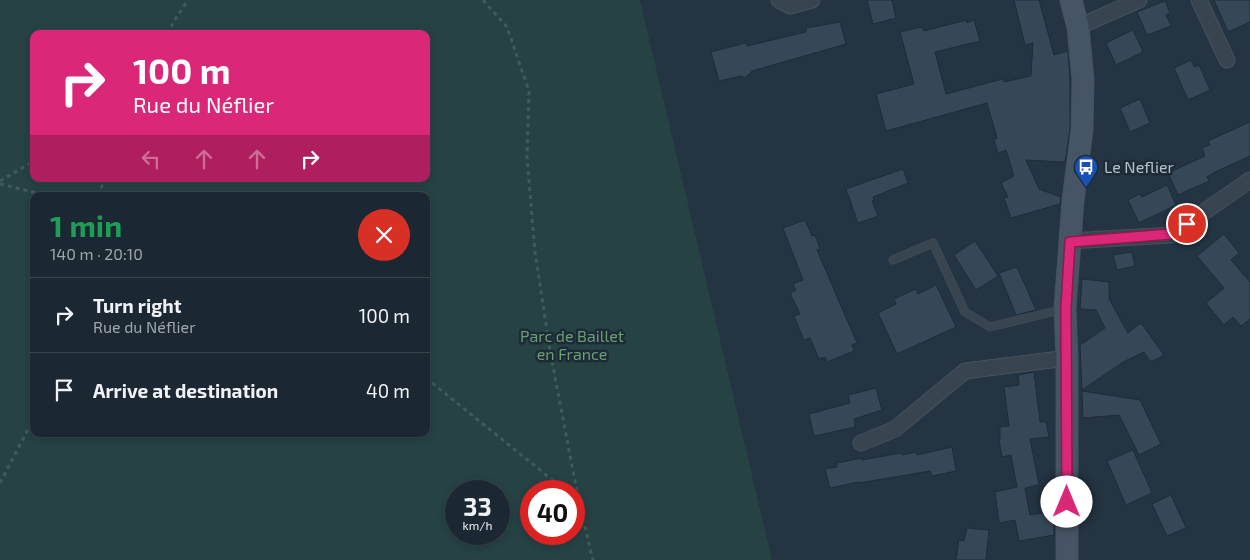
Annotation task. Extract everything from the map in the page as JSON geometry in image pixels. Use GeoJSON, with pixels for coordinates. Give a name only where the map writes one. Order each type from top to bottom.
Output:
{"type":"FeatureCollection","features":[{"type":"Feature","properties":{"kind":"street"},"geometry":{"type":"LineString","coordinates":[[779,0],[790,6],[812,0]]}},
{"type":"Feature","properties":{"kind":"street"},"geometry":{"type":"LineString","coordinates":[[1067,560],[1066,308],[1070,242],[1082,130],[1083,80],[1078,26],[1071,0]]}},
{"type":"Feature","properties":{"kind":"street"},"geometry":{"type":"LineString","coordinates":[[1078,26],[1139,0]]}},
{"type":"Feature","properties":{"kind":"street"},"geometry":{"type":"LineString","coordinates":[[1199,0],[1227,60]]}},
{"type":"Feature","properties":{"kind":"street"},"geometry":{"type":"LineString","coordinates":[[1070,242],[1171,234],[1250,180]]}},
{"type":"Feature","properties":{"kind":"street"},"geometry":{"type":"LineString","coordinates":[[861,443],[895,429],[965,371],[1067,358]]}},
{"type":"Feature","properties":{"kind":"lane"},"geometry":{"type":"LineString","coordinates":[[893,260],[933,243],[965,312],[990,326],[1066,308]]}},
{"type":"Feature","properties":{"kind":"path"},"geometry":{"type":"LineString","coordinates":[[169,30],[188,0]]}},
{"type":"Feature","properties":{"kind":"path"},"geometry":{"type":"LineString","coordinates":[[483,0],[507,27],[529,91],[527,157],[535,252],[550,351],[575,480]]}},
{"type":"Feature","properties":{"kind":"path"},"geometry":{"type":"LineString","coordinates":[[0,182],[30,163]]}},
{"type":"Feature","properties":{"kind":"path"},"geometry":{"type":"LineString","coordinates":[[0,182],[36,192]]}},
{"type":"Feature","properties":{"kind":"path"},"geometry":{"type":"LineString","coordinates":[[430,381],[552,480]]}},
{"type":"Feature","properties":{"kind":"path"},"geometry":{"type":"LineString","coordinates":[[0,484],[30,426]]}},
{"type":"Feature","properties":{"kind":"path"},"geometry":{"type":"LineString","coordinates":[[585,527],[593,560]]}},
{"type":"Feature","properties":{"kind":"green space","name":"Parc de Baillet en France"},"geometry":{"type":"Polygon","coordinates":[[[0,0],[640,0],[772,560],[0,560],[0,0]]]}},
{"type":"Feature","properties":{"kind":"building"},"geometry":{"type":"Polygon","coordinates":[[[867,0],[892,0],[896,18],[873,24],[867,0]]]}},
{"type":"Feature","properties":{"kind":"building"},"geometry":{"type":"Polygon","coordinates":[[[1014,0],[1039,0],[1054,55],[1068,51],[1070,129],[1065,162],[1026,160],[1039,189],[1061,197],[1060,204],[1011,218],[1004,198],[1008,197],[1001,183],[1014,176],[1006,150],[998,153],[994,139],[997,138],[987,103],[886,131],[876,94],[914,84],[900,32],[922,27],[924,31],[967,20],[967,23],[974,20],[980,41],[935,52],[946,94],[1003,79],[1004,82],[1031,76],[1033,43],[1025,45],[1014,0]]]}},
{"type":"Feature","properties":{"kind":"building"},"geometry":{"type":"Polygon","coordinates":[[[1214,0],[1250,0],[1250,22],[1228,32],[1214,0]]]}},
{"type":"Feature","properties":{"kind":"building"},"geometry":{"type":"Polygon","coordinates":[[[1165,1],[1170,13],[1166,15],[1171,26],[1147,35],[1137,12],[1165,1]]]}},
{"type":"Feature","properties":{"kind":"building"},"geometry":{"type":"Polygon","coordinates":[[[840,22],[846,44],[752,71],[745,78],[741,76],[719,81],[711,52],[746,43],[747,46],[806,32],[806,28],[840,22]]]}},
{"type":"Feature","properties":{"kind":"building"},"geometry":{"type":"Polygon","coordinates":[[[1133,30],[1143,52],[1116,65],[1106,43],[1133,30]]]}},
{"type":"Feature","properties":{"kind":"building"},"geometry":{"type":"Polygon","coordinates":[[[1191,60],[1194,67],[1199,65],[1210,90],[1188,100],[1174,68],[1191,60]]]}},
{"type":"Feature","properties":{"kind":"building"},"geometry":{"type":"Polygon","coordinates":[[[1140,99],[1150,123],[1130,132],[1120,108],[1140,99]]]}},
{"type":"Feature","properties":{"kind":"building"},"geometry":{"type":"Polygon","coordinates":[[[1250,122],[1250,156],[1213,173],[1207,177],[1209,181],[1178,195],[1168,173],[1205,156],[1202,148],[1210,145],[1208,141],[1250,122]]]}},
{"type":"Feature","properties":{"kind":"building"},"geometry":{"type":"Polygon","coordinates":[[[903,169],[908,183],[873,197],[874,200],[872,201],[878,216],[858,223],[846,189],[903,169]]]}},
{"type":"Feature","properties":{"kind":"building"},"geometry":{"type":"Polygon","coordinates":[[[1167,185],[1176,205],[1139,223],[1128,200],[1140,194],[1142,197],[1167,185]]]}},
{"type":"Feature","properties":{"kind":"building"},"geometry":{"type":"Polygon","coordinates":[[[805,220],[812,236],[815,235],[820,249],[817,250],[857,343],[852,345],[854,351],[827,362],[825,357],[819,359],[810,338],[804,340],[794,316],[800,314],[790,293],[796,290],[793,284],[803,280],[783,228],[805,220]]]}},
{"type":"Feature","properties":{"kind":"building"},"geometry":{"type":"Polygon","coordinates":[[[1224,234],[1239,253],[1231,260],[1250,282],[1250,319],[1241,326],[1233,317],[1224,325],[1206,303],[1224,288],[1197,256],[1224,234]]]}},
{"type":"Feature","properties":{"kind":"building"},"geometry":{"type":"Polygon","coordinates":[[[975,241],[998,276],[976,290],[954,255],[975,241]]]}},
{"type":"Feature","properties":{"kind":"building"},"geometry":{"type":"Polygon","coordinates":[[[1132,252],[1135,266],[1117,270],[1113,255],[1132,252]]]}},
{"type":"Feature","properties":{"kind":"building"},"geometry":{"type":"Polygon","coordinates":[[[1017,267],[1036,310],[1016,315],[999,273],[1017,267]]]}},
{"type":"Feature","properties":{"kind":"building"},"geometry":{"type":"Polygon","coordinates":[[[1082,279],[1109,282],[1109,299],[1128,333],[1141,323],[1164,355],[1151,362],[1144,352],[1125,361],[1082,390],[1080,345],[1105,328],[1096,310],[1080,309],[1082,279]]]}},
{"type":"Feature","properties":{"kind":"building"},"geometry":{"type":"Polygon","coordinates":[[[936,285],[956,327],[897,354],[878,313],[896,304],[894,299],[916,289],[918,294],[936,285]]]}},
{"type":"Feature","properties":{"kind":"building"},"geometry":{"type":"Polygon","coordinates":[[[1034,372],[1040,422],[1046,422],[1049,437],[1030,439],[1039,485],[1025,488],[1030,515],[1054,511],[1054,535],[1019,541],[1015,520],[999,523],[995,492],[1017,487],[1011,455],[1002,457],[999,440],[1000,427],[1009,426],[1004,387],[1019,385],[1018,375],[1034,372]]]}},
{"type":"Feature","properties":{"kind":"building"},"geometry":{"type":"Polygon","coordinates":[[[876,388],[882,410],[854,419],[855,427],[814,436],[809,414],[850,403],[848,395],[876,388]]]}},
{"type":"Feature","properties":{"kind":"building"},"geometry":{"type":"Polygon","coordinates":[[[1082,391],[1140,400],[1161,444],[1139,455],[1119,415],[1083,418],[1082,391]]]}},
{"type":"Feature","properties":{"kind":"building"},"geometry":{"type":"Polygon","coordinates":[[[952,447],[956,471],[932,476],[930,471],[830,488],[825,469],[837,467],[837,463],[862,458],[862,460],[917,452],[917,455],[952,447]]]}},
{"type":"Feature","properties":{"kind":"building"},"geometry":{"type":"Polygon","coordinates":[[[1133,450],[1152,493],[1126,505],[1107,461],[1133,450]]]}},
{"type":"Feature","properties":{"kind":"building"},"geometry":{"type":"Polygon","coordinates":[[[1171,495],[1186,528],[1167,536],[1152,504],[1171,495]]]}},
{"type":"Feature","properties":{"kind":"building"},"geometry":{"type":"Polygon","coordinates":[[[967,528],[989,530],[986,560],[956,560],[959,540],[964,541],[967,528]]]}},
{"type":"Feature","properties":{"kind":"place","name":"Le Neflier"},"geometry":{"type":"Point","coordinates":[1086,188]}},
{"type":"Feature","properties":{"kind":"route"},"geometry":{"type":"LineString","coordinates":[[1067,502],[1066,308],[1070,242],[1171,234],[1187,224]]}}]}
